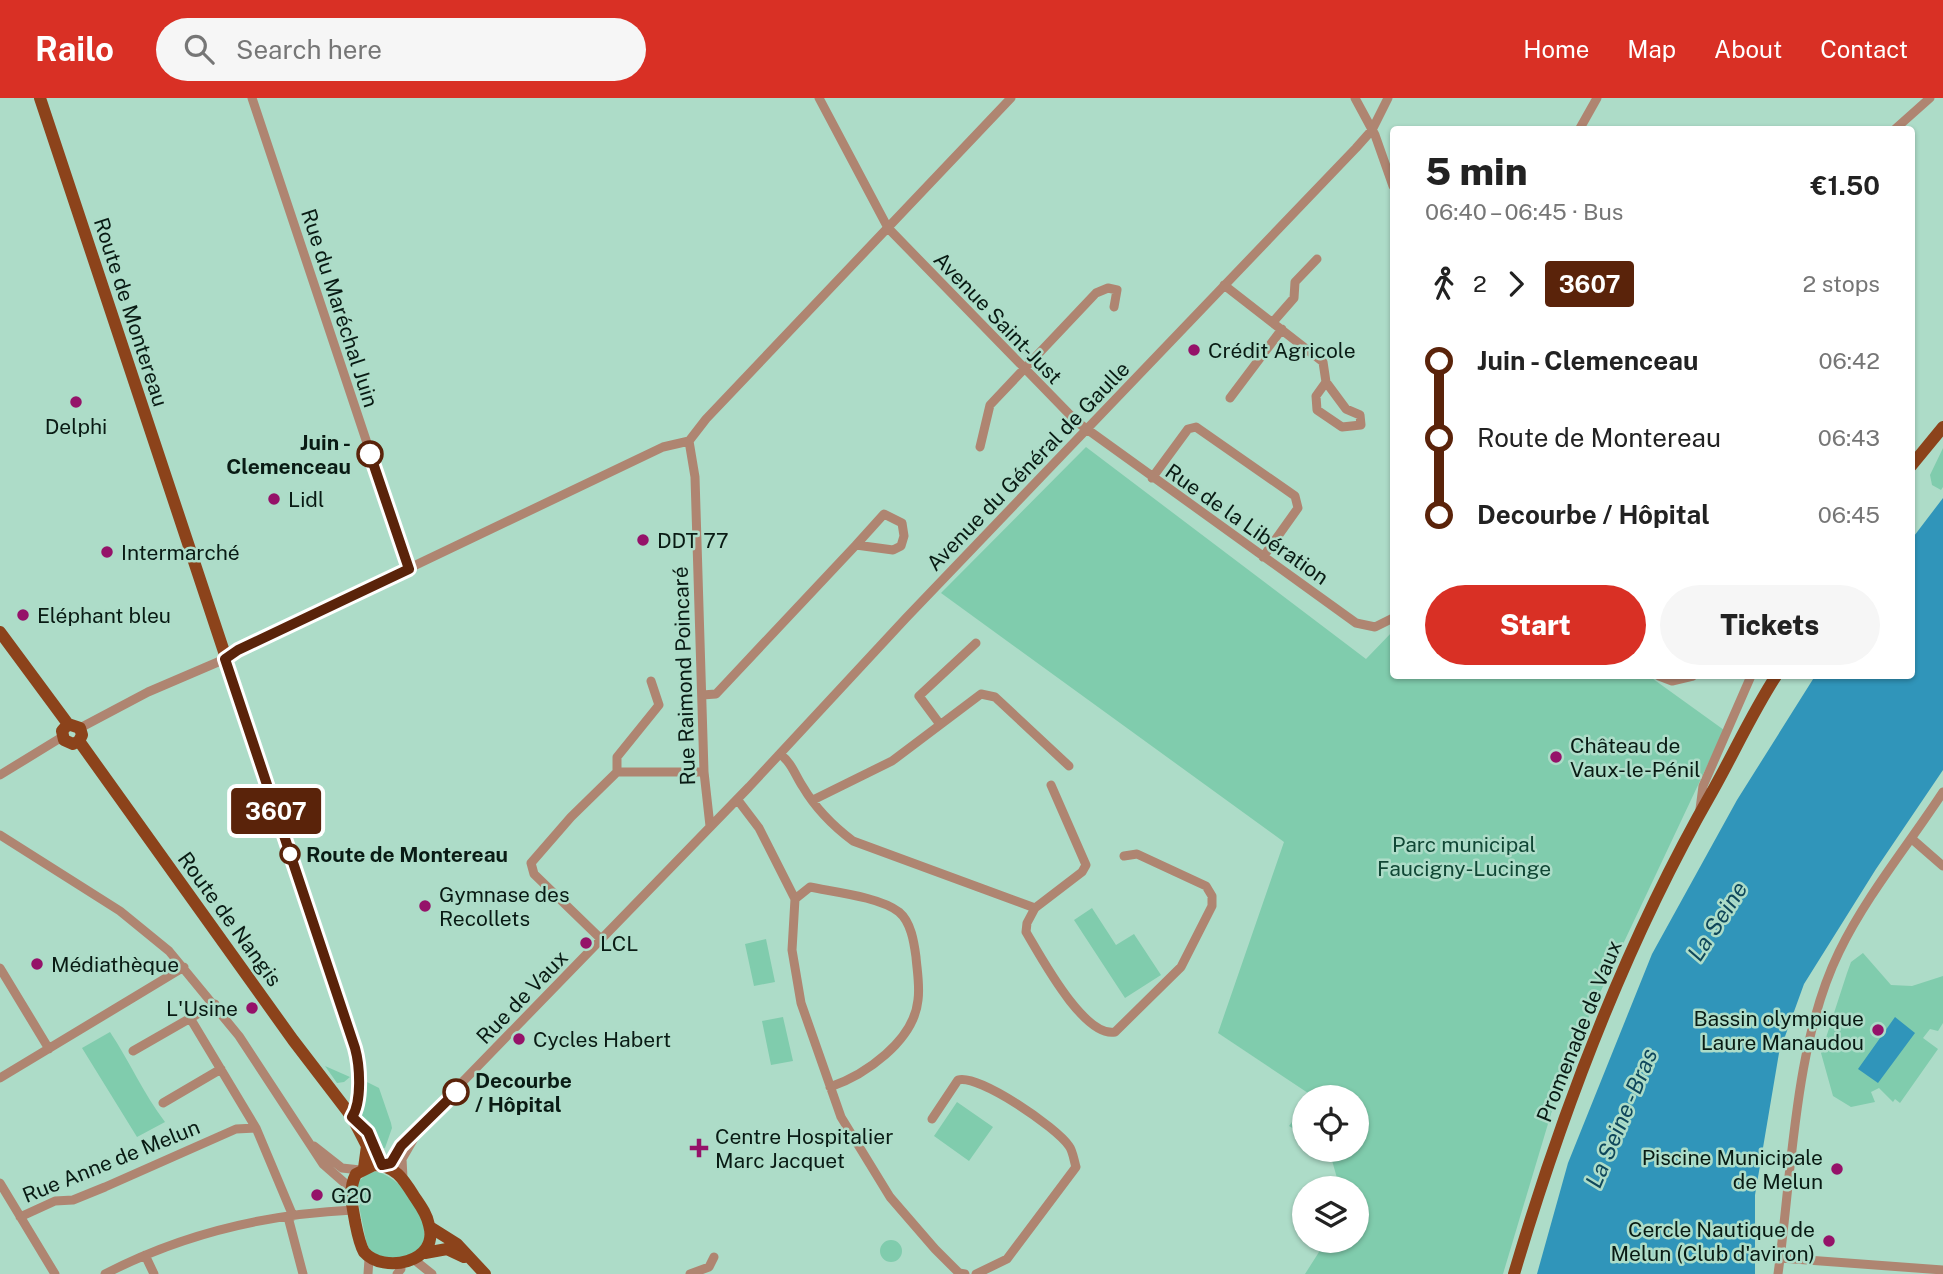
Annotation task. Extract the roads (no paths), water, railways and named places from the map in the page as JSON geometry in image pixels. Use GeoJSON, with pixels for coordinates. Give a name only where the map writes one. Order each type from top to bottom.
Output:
{"type":"FeatureCollection","features":[{"type":"Feature","properties":{"kind":"main road","name":"Route de Montereau"},"geometry":{"type":"LineString","coordinates":[[39,98],[350,1031],[357,1054],[358,1078],[356,1110],[352,1117]]}},
{"type":"Feature","properties":{"kind":"main road"},"geometry":{"type":"LineString","coordinates":[[1915,461],[1943,427]]}},
{"type":"Feature","properties":{"kind":"main road","name":"Route de Nangis"},"geometry":{"type":"LineString","coordinates":[[0,632],[75,731],[335,1096],[368,1132],[384,1166]]}},
{"type":"Feature","properties":{"kind":"main road","name":"Promenade de Vaux"},"geometry":{"type":"LineString","coordinates":[[1514,1274],[1561,1125],[1622,975],[1699,810],[1774,679]]}},
{"type":"Feature","properties":{"kind":"main road"},"geometry":{"type":"LineString","coordinates":[[62,737],[63,729],[75,731]]}},
{"type":"Feature","properties":{"kind":"main road"},"geometry":{"type":"LineString","coordinates":[[335,1096],[358,1078]]}},
{"type":"Feature","properties":{"kind":"main road","name":"Route de Nangis"},"geometry":{"type":"LineString","coordinates":[[352,1117],[367,1146],[362,1169]]}},
{"type":"Feature","properties":{"kind":"main road"},"geometry":{"type":"LineString","coordinates":[[473,1262],[447,1249],[421,1258],[399,1272],[369,1259],[360,1242],[350,1210],[353,1179],[362,1169],[384,1166],[396,1172],[430,1227],[457,1244],[485,1274]]}},
{"type":"Feature","properties":{"kind":"main road"},"geometry":{"type":"LineString","coordinates":[[421,1258],[430,1227]]}},
{"type":"Feature","properties":{"kind":"street","name":"Rue du Maréchal Juin"},"geometry":{"type":"LineString","coordinates":[[252,98],[409,569]]}},
{"type":"Feature","properties":{"kind":"street","name":"Avenue Saint-Just"},"geometry":{"type":"LineString","coordinates":[[819,98],[888,228],[1086,430]]}},
{"type":"Feature","properties":{"kind":"street"},"geometry":{"type":"LineString","coordinates":[[75,731],[86,722],[148,692],[225,659],[238,650],[663,447],[689,441],[706,419],[1012,98]]}},
{"type":"Feature","properties":{"kind":"street"},"geometry":{"type":"LineString","coordinates":[[1355,98],[1372,130],[1390,178]]}},
{"type":"Feature","properties":{"kind":"street","name":"Avenue du Général de Gaulle"},"geometry":{"type":"LineString","coordinates":[[710,826],[1372,130],[1388,98]]}},
{"type":"Feature","properties":{"kind":"street"},"geometry":{"type":"LineString","coordinates":[[1581,126],[1597,98]]}},
{"type":"Feature","properties":{"kind":"street"},"geometry":{"type":"LineString","coordinates":[[1898,126],[1930,98]]}},
{"type":"Feature","properties":{"kind":"street"},"geometry":{"type":"LineString","coordinates":[[1273,322],[1294,298],[1295,282],[1317,259]]}},
{"type":"Feature","properties":{"kind":"street"},"geometry":{"type":"LineString","coordinates":[[1224,285],[1318,355],[1326,369],[1326,382],[1316,396],[1318,410],[1342,427],[1361,425],[1360,415],[1346,409],[1326,382]]}},
{"type":"Feature","properties":{"kind":"street"},"geometry":{"type":"LineString","coordinates":[[980,447],[990,405],[1096,293],[1108,288],[1117,289],[1114,307]]}},
{"type":"Feature","properties":{"kind":"street"},"geometry":{"type":"LineString","coordinates":[[1230,398],[1282,329]]}},
{"type":"Feature","properties":{"kind":"street"},"geometry":{"type":"LineString","coordinates":[[1152,478],[1188,429],[1196,427],[1295,496],[1298,508],[1263,557]]}},
{"type":"Feature","properties":{"kind":"street","name":"Rue de la Libération"},"geometry":{"type":"LineString","coordinates":[[1086,430],[1361,626],[1375,627],[1390,620]]}},
{"type":"Feature","properties":{"kind":"street","name":"Rue Raimond Poincaré"},"geometry":{"type":"LineString","coordinates":[[689,441],[695,477],[704,772],[710,826]]}},
{"type":"Feature","properties":{"kind":"street"},"geometry":{"type":"LineString","coordinates":[[702,695],[716,694],[884,514],[902,523],[904,536],[901,546],[893,550],[856,545]]}},
{"type":"Feature","properties":{"kind":"street"},"geometry":{"type":"LineString","coordinates":[[939,723],[919,696],[976,643]]}},
{"type":"Feature","properties":{"kind":"street"},"geometry":{"type":"LineString","coordinates":[[1699,810],[1703,786],[1750,679]]}},
{"type":"Feature","properties":{"kind":"street"},"geometry":{"type":"LineString","coordinates":[[617,772],[617,757],[659,705],[651,681]]}},
{"type":"Feature","properties":{"kind":"street"},"geometry":{"type":"LineString","coordinates":[[813,800],[892,761],[939,723],[976,697],[986,694],[995,697],[1069,766]]}},
{"type":"Feature","properties":{"kind":"street"},"geometry":{"type":"LineString","coordinates":[[0,775],[62,737]]}},
{"type":"Feature","properties":{"kind":"street"},"geometry":{"type":"LineString","coordinates":[[780,754],[790,762],[831,825],[853,841],[1035,908]]}},
{"type":"Feature","properties":{"kind":"street"},"geometry":{"type":"LineString","coordinates":[[601,939],[534,874],[531,863],[570,817],[617,772],[704,772]]}},
{"type":"Feature","properties":{"kind":"street"},"geometry":{"type":"LineString","coordinates":[[1051,785],[1086,865],[1082,872],[1035,908],[1027,923],[1026,932],[1056,982],[1094,1028],[1105,1034],[1115,1032],[1181,967],[1212,906],[1212,896],[1206,886],[1137,854],[1124,856]]}},
{"type":"Feature","properties":{"kind":"street"},"geometry":{"type":"LineString","coordinates":[[1778,1274],[1805,1061],[1828,979],[1852,928],[1943,792]]}},
{"type":"Feature","properties":{"kind":"street"},"geometry":{"type":"LineString","coordinates":[[737,799],[759,828],[795,900],[792,950],[801,1003],[841,1117],[890,1197],[935,1249],[959,1273],[965,1274]]}},
{"type":"Feature","properties":{"kind":"street","name":"Rue de Vaux"},"geometry":{"type":"LineString","coordinates":[[384,1166],[710,826]]}},
{"type":"Feature","properties":{"kind":"street"},"geometry":{"type":"LineString","coordinates":[[0,835],[120,911],[159,942],[184,967],[215,1004],[329,1171],[347,1185],[350,1195]]}},
{"type":"Feature","properties":{"kind":"street"},"geometry":{"type":"LineString","coordinates":[[1912,839],[1943,866]]}},
{"type":"Feature","properties":{"kind":"street"},"geometry":{"type":"LineString","coordinates":[[795,900],[810,887],[883,904],[905,919],[913,939],[918,1001],[915,1015],[893,1048],[881,1060],[848,1081],[830,1087]]}},
{"type":"Feature","properties":{"kind":"street"},"geometry":{"type":"LineString","coordinates":[[0,1078],[184,967]]}},
{"type":"Feature","properties":{"kind":"street"},"geometry":{"type":"LineString","coordinates":[[0,968],[49,1049]]}},
{"type":"Feature","properties":{"kind":"street"},"geometry":{"type":"LineString","coordinates":[[133,1051],[215,1004]]}},
{"type":"Feature","properties":{"kind":"street"},"geometry":{"type":"LineString","coordinates":[[190,1018],[256,1128],[290,1217],[303,1274]]}},
{"type":"Feature","properties":{"kind":"street"},"geometry":{"type":"LineString","coordinates":[[163,1103],[221,1069]]}},
{"type":"Feature","properties":{"kind":"street"},"geometry":{"type":"LineString","coordinates":[[932,1119],[958,1080],[976,1080],[1048,1127],[1069,1146],[1076,1167],[1007,1259],[976,1274]]}},
{"type":"Feature","properties":{"kind":"street","name":"Rue Anne de Melun"},"geometry":{"type":"LineString","coordinates":[[20,1217],[55,1201],[73,1200],[236,1129],[256,1128]]}},
{"type":"Feature","properties":{"kind":"street","name":"Rue de Vaux"},"geometry":{"type":"LineString","coordinates":[[405,1184],[402,1159],[417,1132]]}},
{"type":"Feature","properties":{"kind":"street"},"geometry":{"type":"LineString","coordinates":[[312,1145],[342,1168],[362,1169]]}},
{"type":"Feature","properties":{"kind":"street"},"geometry":{"type":"LineString","coordinates":[[0,1183],[55,1274]]}},
{"type":"Feature","properties":{"kind":"street"},"geometry":{"type":"LineString","coordinates":[[106,1274],[145,1255],[221,1230],[290,1217],[350,1210]]}},
{"type":"Feature","properties":{"kind":"street"},"geometry":{"type":"LineString","coordinates":[[145,1255],[155,1274]]}},
{"type":"Feature","properties":{"kind":"street"},"geometry":{"type":"LineString","coordinates":[[690,1274],[709,1267],[714,1256]]}},
{"type":"Feature","properties":{"kind":"street"},"geometry":{"type":"LineString","coordinates":[[421,1258],[432,1274]]}},
{"type":"Feature","properties":{"kind":"street"},"geometry":{"type":"LineString","coordinates":[[1780,1258],[1943,1270]]}},
{"type":"Feature","properties":{"kind":"street"},"geometry":{"type":"LineString","coordinates":[[368,1274],[369,1259]]}},
{"type":"Feature","properties":{"kind":"water","name":"La Seine"},"geometry":{"type":"Polygon","coordinates":[[[1943,498],[1943,770],[1876,869],[1804,984],[1779,1053],[1755,1195],[1755,1274],[1537,1274],[1568,1163],[1652,954],[1737,800],[1813,679],[1915,679],[1915,535],[1943,498]]]}},
{"type":"Feature","properties":{"kind":"water"},"geometry":{"type":"Polygon","coordinates":[[[1895,1017],[1915,1033],[1878,1083],[1858,1069],[1895,1017]]]}},
{"type":"Feature","properties":{"kind":"place","name":"Crédit Agricole"},"geometry":{"type":"Point","coordinates":[1194,350]}},
{"type":"Feature","properties":{"kind":"place","name":"Delphi"},"geometry":{"type":"Point","coordinates":[76,402]}},
{"type":"Feature","properties":{"kind":"place","name":"Juin - Clemenceau"},"geometry":{"type":"Point","coordinates":[370,454]}},
{"type":"Feature","properties":{"kind":"place","name":"Lidl"},"geometry":{"type":"Point","coordinates":[274,499]}},
{"type":"Feature","properties":{"kind":"place","name":"DDT 77"},"geometry":{"type":"Point","coordinates":[643,540]}},
{"type":"Feature","properties":{"kind":"place","name":"Intermarché"},"geometry":{"type":"Point","coordinates":[107,552]}},
{"type":"Feature","properties":{"kind":"place","name":"Eléphant bleu"},"geometry":{"type":"Point","coordinates":[23,615]}},
{"type":"Feature","properties":{"kind":"place","name":"Château de Vaux-le-Pénil"},"geometry":{"type":"Point","coordinates":[1556,757]}},
{"type":"Feature","properties":{"kind":"place","name":"Route de Montereau"},"geometry":{"type":"Point","coordinates":[290,854]}},
{"type":"Feature","properties":{"kind":"place","name":"Gymnase des Recollets"},"geometry":{"type":"Point","coordinates":[425,906]}},
{"type":"Feature","properties":{"kind":"place","name":"LCL"},"geometry":{"type":"Point","coordinates":[586,943]}},
{"type":"Feature","properties":{"kind":"place","name":"Médiathèque"},"geometry":{"type":"Point","coordinates":[37,964]}},
{"type":"Feature","properties":{"kind":"place","name":"L'Usine"},"geometry":{"type":"Point","coordinates":[252,1008]}},
{"type":"Feature","properties":{"kind":"place","name":"Bassin olympique Laure Manaudou"},"geometry":{"type":"Point","coordinates":[1878,1030]}},
{"type":"Feature","properties":{"kind":"place","name":"Cycles Habert"},"geometry":{"type":"Point","coordinates":[519,1039]}},
{"type":"Feature","properties":{"kind":"place","name":"Decourbe / Hôpital"},"geometry":{"type":"Point","coordinates":[456,1092]}},
{"type":"Feature","properties":{"kind":"place","name":"Centre Hospitalier Marc Jacquet"},"geometry":{"type":"Point","coordinates":[699,1148]}},
{"type":"Feature","properties":{"kind":"place","name":"Piscine Municipale de Melun"},"geometry":{"type":"Point","coordinates":[1837,1169]}},
{"type":"Feature","properties":{"kind":"place","name":"G20"},"geometry":{"type":"Point","coordinates":[317,1195]}},
{"type":"Feature","properties":{"kind":"place","name":"Cercle Nautique de Melun (Club d'aviron)"},"geometry":{"type":"Point","coordinates":[1829,1241]}},
{"type":"Feature","properties":{"kind":"park label","name":"Parc municipal Faucigny-Lucinge"},"geometry":{"type":"Point","coordinates":[1464,856]}},
{"type":"Feature","properties":{"kind":"water label","name":"La Seine - Bras"},"geometry":{"type":"Point","coordinates":[1621,1118]}}]}
